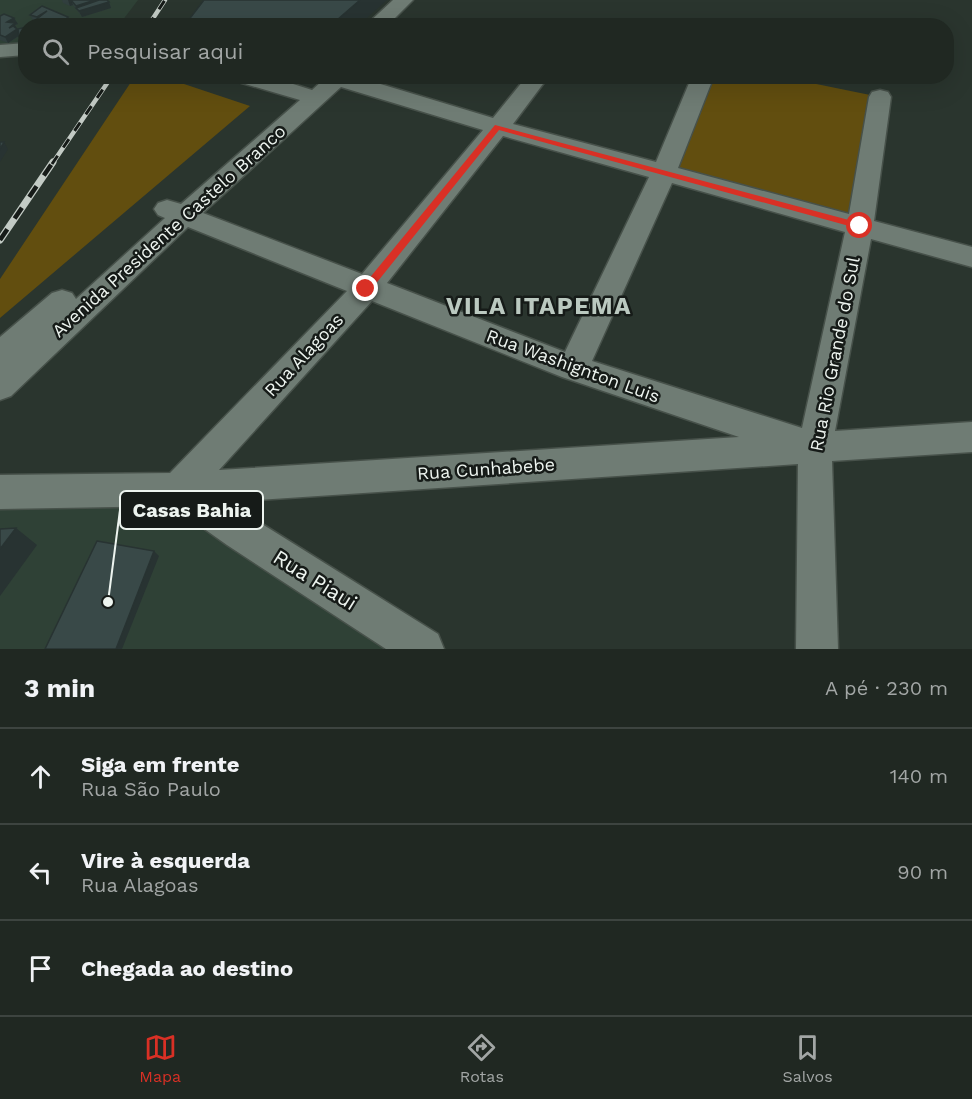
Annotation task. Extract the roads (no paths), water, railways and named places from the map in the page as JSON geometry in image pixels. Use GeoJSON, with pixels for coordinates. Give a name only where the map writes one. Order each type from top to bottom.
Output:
{"type":"FeatureCollection","features":[{"type":"Feature","properties":{"kind":"street"},"geometry":{"type":"LineString","coordinates":[[384,18],[404,0]]}},
{"type":"Feature","properties":{"kind":"street"},"geometry":{"type":"LineString","coordinates":[[406,18],[423,0]]}},
{"type":"Feature","properties":{"kind":"street"},"geometry":{"type":"LineString","coordinates":[[0,51],[18,50]]}},
{"type":"Feature","properties":{"kind":"street","name":"Avenida Presidente Castelo Branco"},"geometry":{"type":"LineString","coordinates":[[0,387],[44,331],[175,212],[322,84]]}},
{"type":"Feature","properties":{"kind":"street"},"geometry":{"type":"LineString","coordinates":[[327,84],[498,127],[972,257]]}},
{"type":"Feature","properties":{"kind":"street","name":"Rua Alagoas"},"geometry":{"type":"LineString","coordinates":[[178,489],[366,289],[533,84]]}},
{"type":"Feature","properties":{"kind":"street"},"geometry":{"type":"LineString","coordinates":[[573,368],[664,172],[700,84]]}},
{"type":"Feature","properties":{"kind":"street","name":"Rua Rio Grande do Sul"},"geometry":{"type":"LineString","coordinates":[[817,649],[815,447],[860,226],[880,98]]}},
{"type":"Feature","properties":{"kind":"street","name":"Rua Washignton Luis"},"geometry":{"type":"LineString","coordinates":[[175,212],[366,289],[573,368],[715,417],[815,447]]}},
{"type":"Feature","properties":{"kind":"street","name":"Avenida Presidente Castelo Branco"},"geometry":{"type":"LineString","coordinates":[[0,355],[44,331]]}},
{"type":"Feature","properties":{"kind":"street","name":"Rua Cunhabebe"},"geometry":{"type":"LineString","coordinates":[[0,492],[178,489],[972,437]]}},
{"type":"Feature","properties":{"kind":"street","name":"Rua Piaui"},"geometry":{"type":"LineString","coordinates":[[178,489],[240,532],[423,649]]}},
{"type":"Feature","properties":{"kind":"railway"},"geometry":{"type":"LineString","coordinates":[[153,18],[165,0]]}},
{"type":"Feature","properties":{"kind":"railway"},"geometry":{"type":"LineString","coordinates":[[52,164],[107,84]]}},
{"type":"Feature","properties":{"kind":"railway"},"geometry":{"type":"LineString","coordinates":[[0,240],[53,162]]}},
{"type":"Feature","properties":{"kind":"place","name":"Casas Bahia"},"geometry":{"type":"Point","coordinates":[108,602]}},
{"type":"Feature","properties":{"kind":"district","name":"VILA ITAPEMA"},"geometry":{"type":"Point","coordinates":[539,306]}}]}
